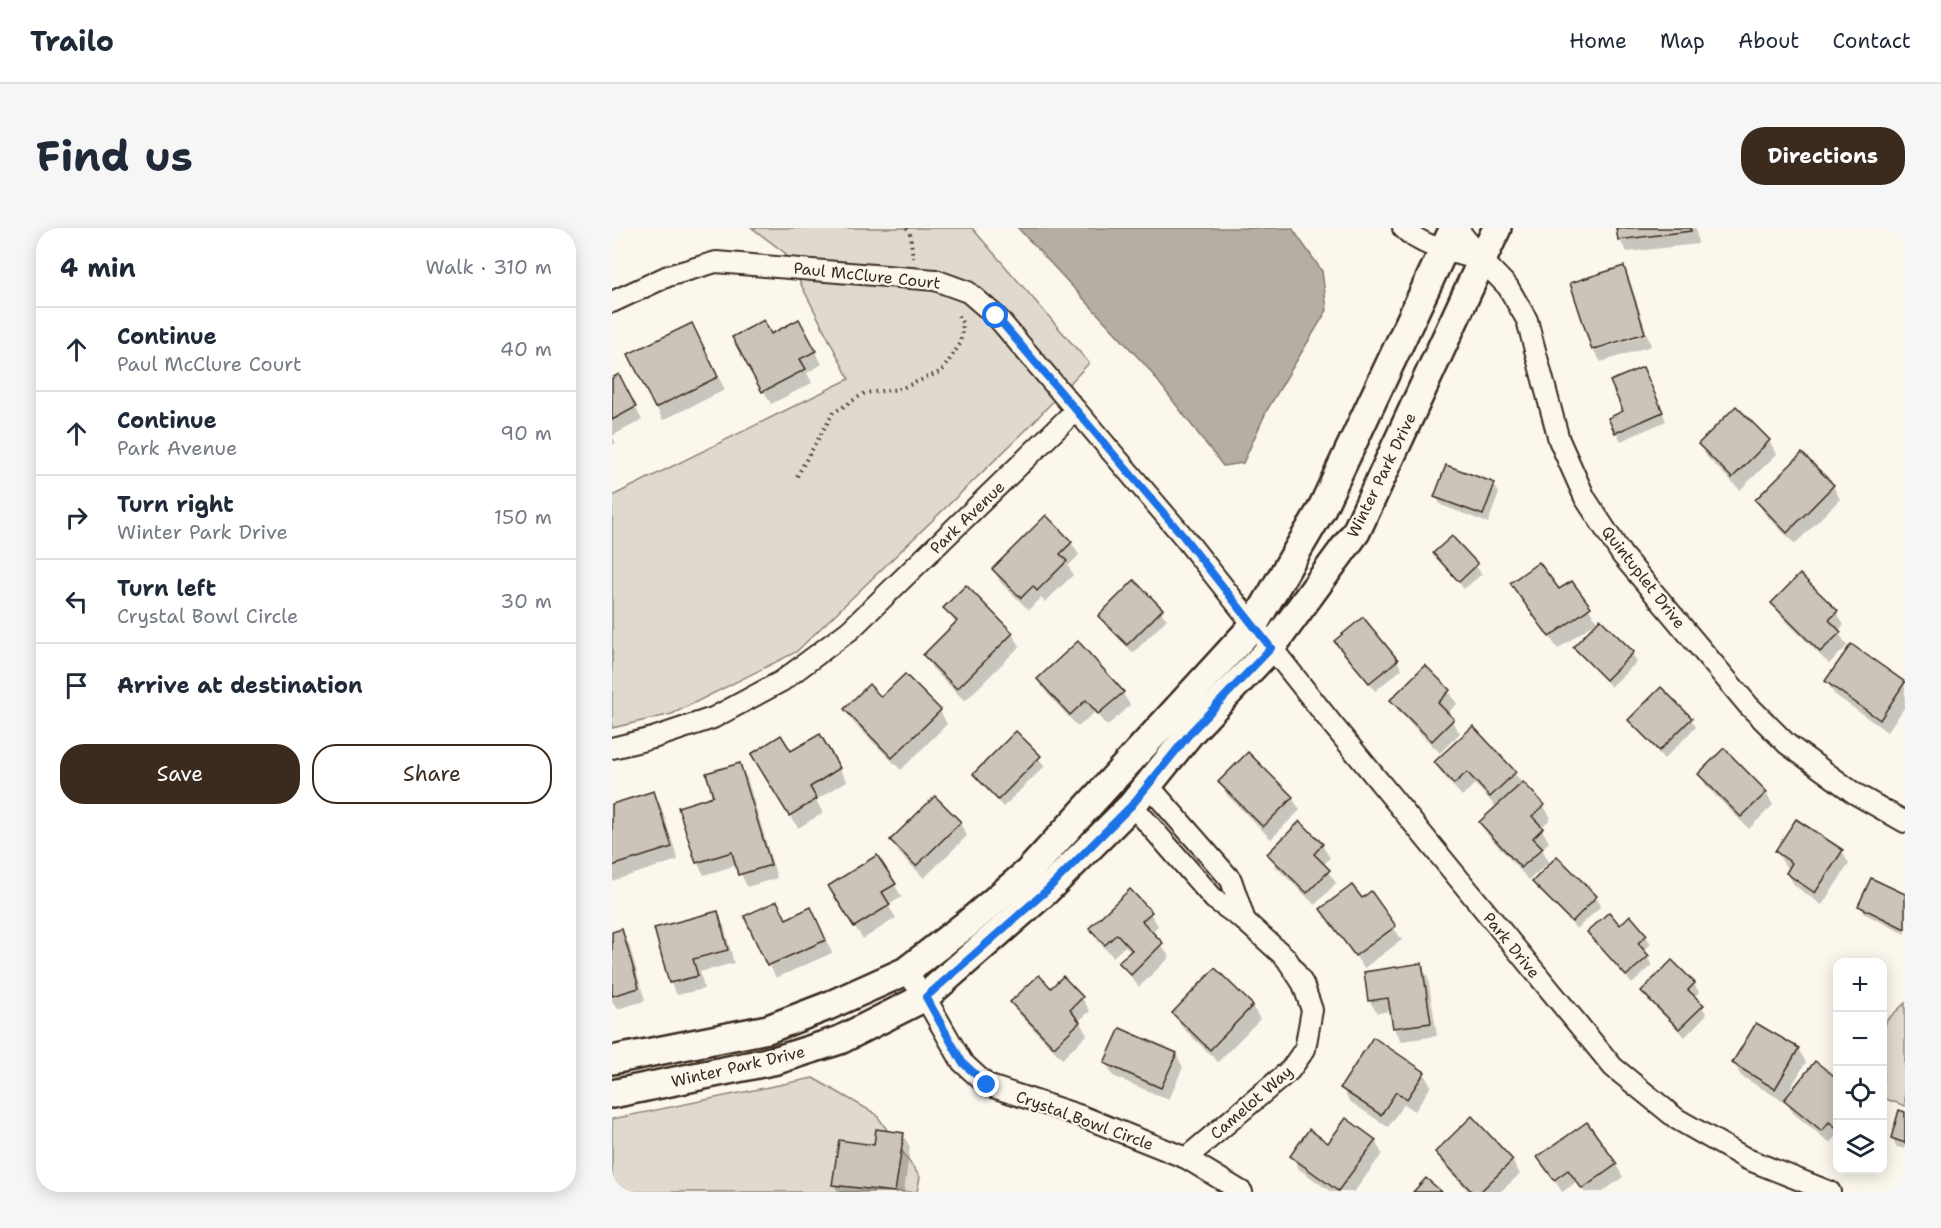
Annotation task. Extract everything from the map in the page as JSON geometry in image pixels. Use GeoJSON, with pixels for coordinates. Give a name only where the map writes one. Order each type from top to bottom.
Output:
{"type":"FeatureCollection","features":[{"type":"Feature","properties":{"kind":"street"},"geometry":{"type":"LineString","coordinates":[[1403,228],[1410,236],[1452,235],[1482,260]]}},
{"type":"Feature","properties":{"kind":"street","name":"Winter Park Drive"},"geometry":{"type":"LineString","coordinates":[[612,1094],[777,1060],[840,1040],[926,997],[1046,891],[1140,795],[1191,732],[1271,648],[1356,532],[1497,228]]}},
{"type":"Feature","properties":{"kind":"street","name":"Winter Park Drive"},"geometry":{"type":"LineString","coordinates":[[612,1060],[768,1029],[828,1006],[906,971],[1028,872],[1253,626],[1321,510],[1452,235]]}},
{"type":"Feature","properties":{"kind":"street","name":"Quintuplet Drive"},"geometry":{"type":"LineString","coordinates":[[1482,260],[1508,287],[1527,320],[1559,440],[1585,498],[1622,555],[1748,705],[1787,744],[1854,793],[1905,822]]}},
{"type":"Feature","properties":{"kind":"street","name":"Paul McClure Court"},"geometry":{"type":"LineString","coordinates":[[612,302],[668,276],[716,262],[935,280],[968,291],[996,316],[1076,410]]}},
{"type":"Feature","properties":{"kind":"street"},"geometry":{"type":"LineString","coordinates":[[1076,410],[1183,536],[1253,626]]}},
{"type":"Feature","properties":{"kind":"street","name":"Park Avenue"},"geometry":{"type":"LineString","coordinates":[[612,747],[653,738],[713,718],[782,681],[850,630],[1076,410]]}},
{"type":"Feature","properties":{"kind":"street","name":"Park Drive"},"geometry":{"type":"LineString","coordinates":[[1253,626],[1613,1067],[1677,1119],[1747,1159],[1830,1192]]}},
{"type":"Feature","properties":{"kind":"street","name":"Camelot Way"},"geometry":{"type":"LineString","coordinates":[[1140,795],[1214,899],[1245,921],[1286,958],[1304,984],[1312,1010],[1305,1049],[1290,1070],[1186,1158]]}},
{"type":"Feature","properties":{"kind":"street","name":"Crystal Bowl Circle"},"geometry":{"type":"LineString","coordinates":[[906,971],[926,997],[962,1062],[987,1085],[1081,1116],[1186,1158],[1242,1192]]}},
{"type":"Feature","properties":{"kind":"path"},"geometry":{"type":"LineString","coordinates":[[907,228],[910,233],[914,261]]}},
{"type":"Feature","properties":{"kind":"path"},"geometry":{"type":"LineString","coordinates":[[797,476],[833,412],[865,393],[900,389],[942,371],[960,344],[963,324],[956,312]]}},
{"type":"Feature","properties":{"kind":"shaded area"},"geometry":{"type":"Polygon","coordinates":[[[752,228],[972,228],[1089,363],[1026,430],[796,652],[672,714],[612,728],[612,496],[849,379],[785,253],[752,228]]]}},
{"type":"Feature","properties":{"kind":"shaded area"},"geometry":{"type":"Polygon","coordinates":[[[1018,228],[1292,228],[1322,271],[1327,310],[1267,410],[1243,463],[1223,466],[1147,367],[1018,228]]]}},
{"type":"Feature","properties":{"kind":"shaded area"},"geometry":{"type":"Polygon","coordinates":[[[1905,1003],[1905,1106],[1887,1099],[1887,1020],[1905,1003]]]}},
{"type":"Feature","properties":{"kind":"shaded area"},"geometry":{"type":"Polygon","coordinates":[[[813,1078],[876,1114],[920,1177],[917,1192],[612,1192],[612,1119],[813,1078]]]}},
{"type":"Feature","properties":{"kind":"building"},"geometry":{"type":"Polygon","coordinates":[[[1616,228],[1691,228],[1691,231],[1618,240],[1616,228]]]}},
{"type":"Feature","properties":{"kind":"building"},"geometry":{"type":"Polygon","coordinates":[[[1624,266],[1645,333],[1592,350],[1570,283],[1624,266]]]}},
{"type":"Feature","properties":{"kind":"building"},"geometry":{"type":"Polygon","coordinates":[[[799,319],[816,351],[800,359],[806,369],[762,392],[732,337],[764,320],[771,334],[799,319]]]}},
{"type":"Feature","properties":{"kind":"building"},"geometry":{"type":"Polygon","coordinates":[[[692,323],[718,377],[655,408],[628,354],[692,323]]]}},
{"type":"Feature","properties":{"kind":"building"},"geometry":{"type":"Polygon","coordinates":[[[1643,367],[1663,412],[1615,433],[1608,418],[1623,411],[1610,381],[1643,367]]]}},
{"type":"Feature","properties":{"kind":"building"},"geometry":{"type":"Polygon","coordinates":[[[619,374],[636,407],[612,420],[612,378],[619,374]]]}},
{"type":"Feature","properties":{"kind":"building"},"geometry":{"type":"Polygon","coordinates":[[[1736,406],[1770,440],[1732,478],[1698,444],[1736,406]]]}},
{"type":"Feature","properties":{"kind":"building"},"geometry":{"type":"Polygon","coordinates":[[[1802,453],[1834,485],[1787,533],[1755,500],[1802,453]]]}},
{"type":"Feature","properties":{"kind":"building"},"geometry":{"type":"Polygon","coordinates":[[[1446,465],[1495,483],[1483,515],[1434,497],[1446,465]]]}},
{"type":"Feature","properties":{"kind":"building"},"geometry":{"type":"Polygon","coordinates":[[[1046,515],[1072,542],[1060,554],[1067,561],[1037,591],[1033,586],[1021,598],[992,569],[1046,515]]]}},
{"type":"Feature","properties":{"kind":"building"},"geometry":{"type":"Polygon","coordinates":[[[1452,536],[1478,564],[1459,582],[1433,553],[1452,536]]]}},
{"type":"Feature","properties":{"kind":"building"},"geometry":{"type":"Polygon","coordinates":[[[1539,562],[1559,589],[1572,581],[1591,607],[1549,637],[1510,583],[1539,562]]]}},
{"type":"Feature","properties":{"kind":"building"},"geometry":{"type":"Polygon","coordinates":[[[1800,574],[1838,611],[1829,620],[1841,632],[1820,652],[1771,603],[1800,574]]]}},
{"type":"Feature","properties":{"kind":"building"},"geometry":{"type":"Polygon","coordinates":[[[1134,580],[1163,609],[1127,645],[1098,616],[1134,580]]]}},
{"type":"Feature","properties":{"kind":"building"},"geometry":{"type":"Polygon","coordinates":[[[966,585],[1013,633],[957,689],[923,655],[957,621],[943,608],[966,585]]]}},
{"type":"Feature","properties":{"kind":"building"},"geometry":{"type":"Polygon","coordinates":[[[1363,617],[1398,660],[1369,683],[1334,641],[1363,617]]]}},
{"type":"Feature","properties":{"kind":"building"},"geometry":{"type":"Polygon","coordinates":[[[1600,619],[1634,652],[1606,680],[1573,647],[1600,619]]]}},
{"type":"Feature","properties":{"kind":"building"},"geometry":{"type":"Polygon","coordinates":[[[1078,641],[1124,692],[1098,714],[1086,700],[1070,715],[1037,679],[1078,641]]]}},
{"type":"Feature","properties":{"kind":"building"},"geometry":{"type":"Polygon","coordinates":[[[1851,644],[1905,682],[1880,720],[1825,681],[1851,644]]]}},
{"type":"Feature","properties":{"kind":"building"},"geometry":{"type":"Polygon","coordinates":[[[1425,665],[1450,690],[1438,703],[1454,719],[1432,741],[1390,700],[1425,665]]]}},
{"type":"Feature","properties":{"kind":"building"},"geometry":{"type":"Polygon","coordinates":[[[905,674],[941,710],[892,758],[844,709],[869,684],[881,697],[905,674]]]}},
{"type":"Feature","properties":{"kind":"building"},"geometry":{"type":"Polygon","coordinates":[[[1661,687],[1692,718],[1659,751],[1628,720],[1661,687]]]}},
{"type":"Feature","properties":{"kind":"building"},"geometry":{"type":"Polygon","coordinates":[[[1473,726],[1516,772],[1490,797],[1467,772],[1454,784],[1434,762],[1473,726]]]}},
{"type":"Feature","properties":{"kind":"building"},"geometry":{"type":"Polygon","coordinates":[[[1016,731],[1041,756],[998,800],[973,774],[1016,731]]]}},
{"type":"Feature","properties":{"kind":"building"},"geometry":{"type":"Polygon","coordinates":[[[820,734],[840,768],[810,787],[817,799],[789,816],[751,754],[781,735],[791,751],[820,734]]]}},
{"type":"Feature","properties":{"kind":"building"},"geometry":{"type":"Polygon","coordinates":[[[1724,748],[1767,792],[1741,817],[1698,774],[1724,748]]]}},
{"type":"Feature","properties":{"kind":"building"},"geometry":{"type":"Polygon","coordinates":[[[1248,752],[1293,797],[1263,827],[1218,782],[1248,752]]]}},
{"type":"Feature","properties":{"kind":"building"},"geometry":{"type":"Polygon","coordinates":[[[740,763],[771,865],[738,875],[732,852],[696,863],[678,807],[713,796],[706,773],[740,763]]]}},
{"type":"Feature","properties":{"kind":"building"},"geometry":{"type":"Polygon","coordinates":[[[1523,782],[1545,805],[1532,816],[1543,828],[1533,838],[1543,848],[1521,868],[1479,822],[1523,782]]]}},
{"type":"Feature","properties":{"kind":"building"},"geometry":{"type":"Polygon","coordinates":[[[654,791],[672,847],[612,866],[612,804],[654,791]]]}},
{"type":"Feature","properties":{"kind":"building"},"geometry":{"type":"Polygon","coordinates":[[[935,796],[961,822],[916,866],[890,840],[935,796]]]}},
{"type":"Feature","properties":{"kind":"building"},"geometry":{"type":"Polygon","coordinates":[[[1796,819],[1843,850],[1815,893],[1786,873],[1792,863],[1775,851],[1796,819]]]}},
{"type":"Feature","properties":{"kind":"building"},"geometry":{"type":"Polygon","coordinates":[[[1300,821],[1323,844],[1314,854],[1330,870],[1307,893],[1267,854],[1300,821]]]}},
{"type":"Feature","properties":{"kind":"building"},"geometry":{"type":"Polygon","coordinates":[[[877,855],[896,884],[882,892],[890,905],[854,927],[828,886],[877,855]]]}},
{"type":"Feature","properties":{"kind":"building"},"geometry":{"type":"Polygon","coordinates":[[[1557,856],[1597,896],[1572,922],[1532,882],[1557,856]]]}},
{"type":"Feature","properties":{"kind":"building"},"geometry":{"type":"Polygon","coordinates":[[[1871,878],[1905,894],[1905,929],[1858,906],[1871,878]]]}},
{"type":"Feature","properties":{"kind":"building"},"geometry":{"type":"Polygon","coordinates":[[[1352,885],[1362,898],[1371,891],[1396,926],[1355,956],[1320,909],[1352,885]]]}},
{"type":"Feature","properties":{"kind":"building"},"geometry":{"type":"Polygon","coordinates":[[[1130,889],[1152,912],[1142,921],[1163,943],[1131,975],[1118,962],[1132,950],[1117,934],[1105,945],[1089,928],[1130,889]]]}},
{"type":"Feature","properties":{"kind":"building"},"geometry":{"type":"Polygon","coordinates":[[[777,901],[786,919],[811,907],[826,940],[767,966],[744,916],[777,901]]]}},
{"type":"Feature","properties":{"kind":"building"},"geometry":{"type":"Polygon","coordinates":[[[718,911],[728,950],[693,959],[698,976],[669,983],[654,928],[718,911]]]}},
{"type":"Feature","properties":{"kind":"building"},"geometry":{"type":"Polygon","coordinates":[[[1609,912],[1620,925],[1630,915],[1647,935],[1638,943],[1649,956],[1626,976],[1587,932],[1609,912]]]}},
{"type":"Feature","properties":{"kind":"building"},"geometry":{"type":"Polygon","coordinates":[[[622,929],[639,988],[612,996],[612,932],[622,929]]]}},
{"type":"Feature","properties":{"kind":"building"},"geometry":{"type":"Polygon","coordinates":[[[1672,960],[1695,983],[1688,990],[1704,1005],[1679,1029],[1641,991],[1672,960]]]}},
{"type":"Feature","properties":{"kind":"building"},"geometry":{"type":"Polygon","coordinates":[[[1422,963],[1431,1023],[1393,1028],[1388,998],[1368,1001],[1364,972],[1422,963]]]}},
{"type":"Feature","properties":{"kind":"building"},"geometry":{"type":"Polygon","coordinates":[[[1215,968],[1253,1005],[1210,1050],[1172,1013],[1215,968]]]}},
{"type":"Feature","properties":{"kind":"building"},"geometry":{"type":"Polygon","coordinates":[[[1039,975],[1051,988],[1063,976],[1083,997],[1070,1010],[1080,1022],[1054,1047],[1010,1002],[1039,975]]]}},
{"type":"Feature","properties":{"kind":"building"},"geometry":{"type":"Polygon","coordinates":[[[1756,1023],[1799,1048],[1775,1089],[1732,1063],[1756,1023]]]}},
{"type":"Feature","properties":{"kind":"building"},"geometry":{"type":"Polygon","coordinates":[[[1120,1028],[1177,1053],[1161,1088],[1104,1063],[1120,1028]]]}},
{"type":"Feature","properties":{"kind":"building"},"geometry":{"type":"Polygon","coordinates":[[[1373,1037],[1425,1072],[1407,1099],[1396,1092],[1381,1115],[1340,1088],[1373,1037]]]}},
{"type":"Feature","properties":{"kind":"building"},"geometry":{"type":"Polygon","coordinates":[[[1815,1061],[1833,1075],[1833,1125],[1829,1122],[1822,1131],[1784,1100],[1815,1061]]]}},
{"type":"Feature","properties":{"kind":"building"},"geometry":{"type":"Polygon","coordinates":[[[1899,1110],[1905,1112],[1905,1143],[1891,1138],[1899,1110]]]}},
{"type":"Feature","properties":{"kind":"building"},"geometry":{"type":"Polygon","coordinates":[[[1472,1116],[1513,1160],[1480,1192],[1472,1192],[1435,1152],[1472,1116]]]}},
{"type":"Feature","properties":{"kind":"building"},"geometry":{"type":"Polygon","coordinates":[[[1346,1118],[1376,1140],[1338,1191],[1290,1156],[1309,1129],[1328,1143],[1346,1118]]]}},
{"type":"Feature","properties":{"kind":"building"},"geometry":{"type":"Polygon","coordinates":[[[1587,1122],[1617,1164],[1582,1189],[1568,1170],[1554,1180],[1537,1157],[1587,1122]]]}},
{"type":"Feature","properties":{"kind":"building"},"geometry":{"type":"Polygon","coordinates":[[[876,1129],[904,1133],[895,1192],[832,1185],[839,1140],[874,1145],[876,1129]]]}},
{"type":"Feature","properties":{"kind":"building"},"geometry":{"type":"Polygon","coordinates":[[[1426,1178],[1442,1192],[1413,1192],[1426,1178]]]}},
{"type":"Feature","properties":{"kind":"route"},"geometry":{"type":"LineString","coordinates":[[987,1085],[962,1062],[926,997],[1046,891],[1132,805],[1191,732],[1271,648],[1183,536],[996,316]]}}]}
